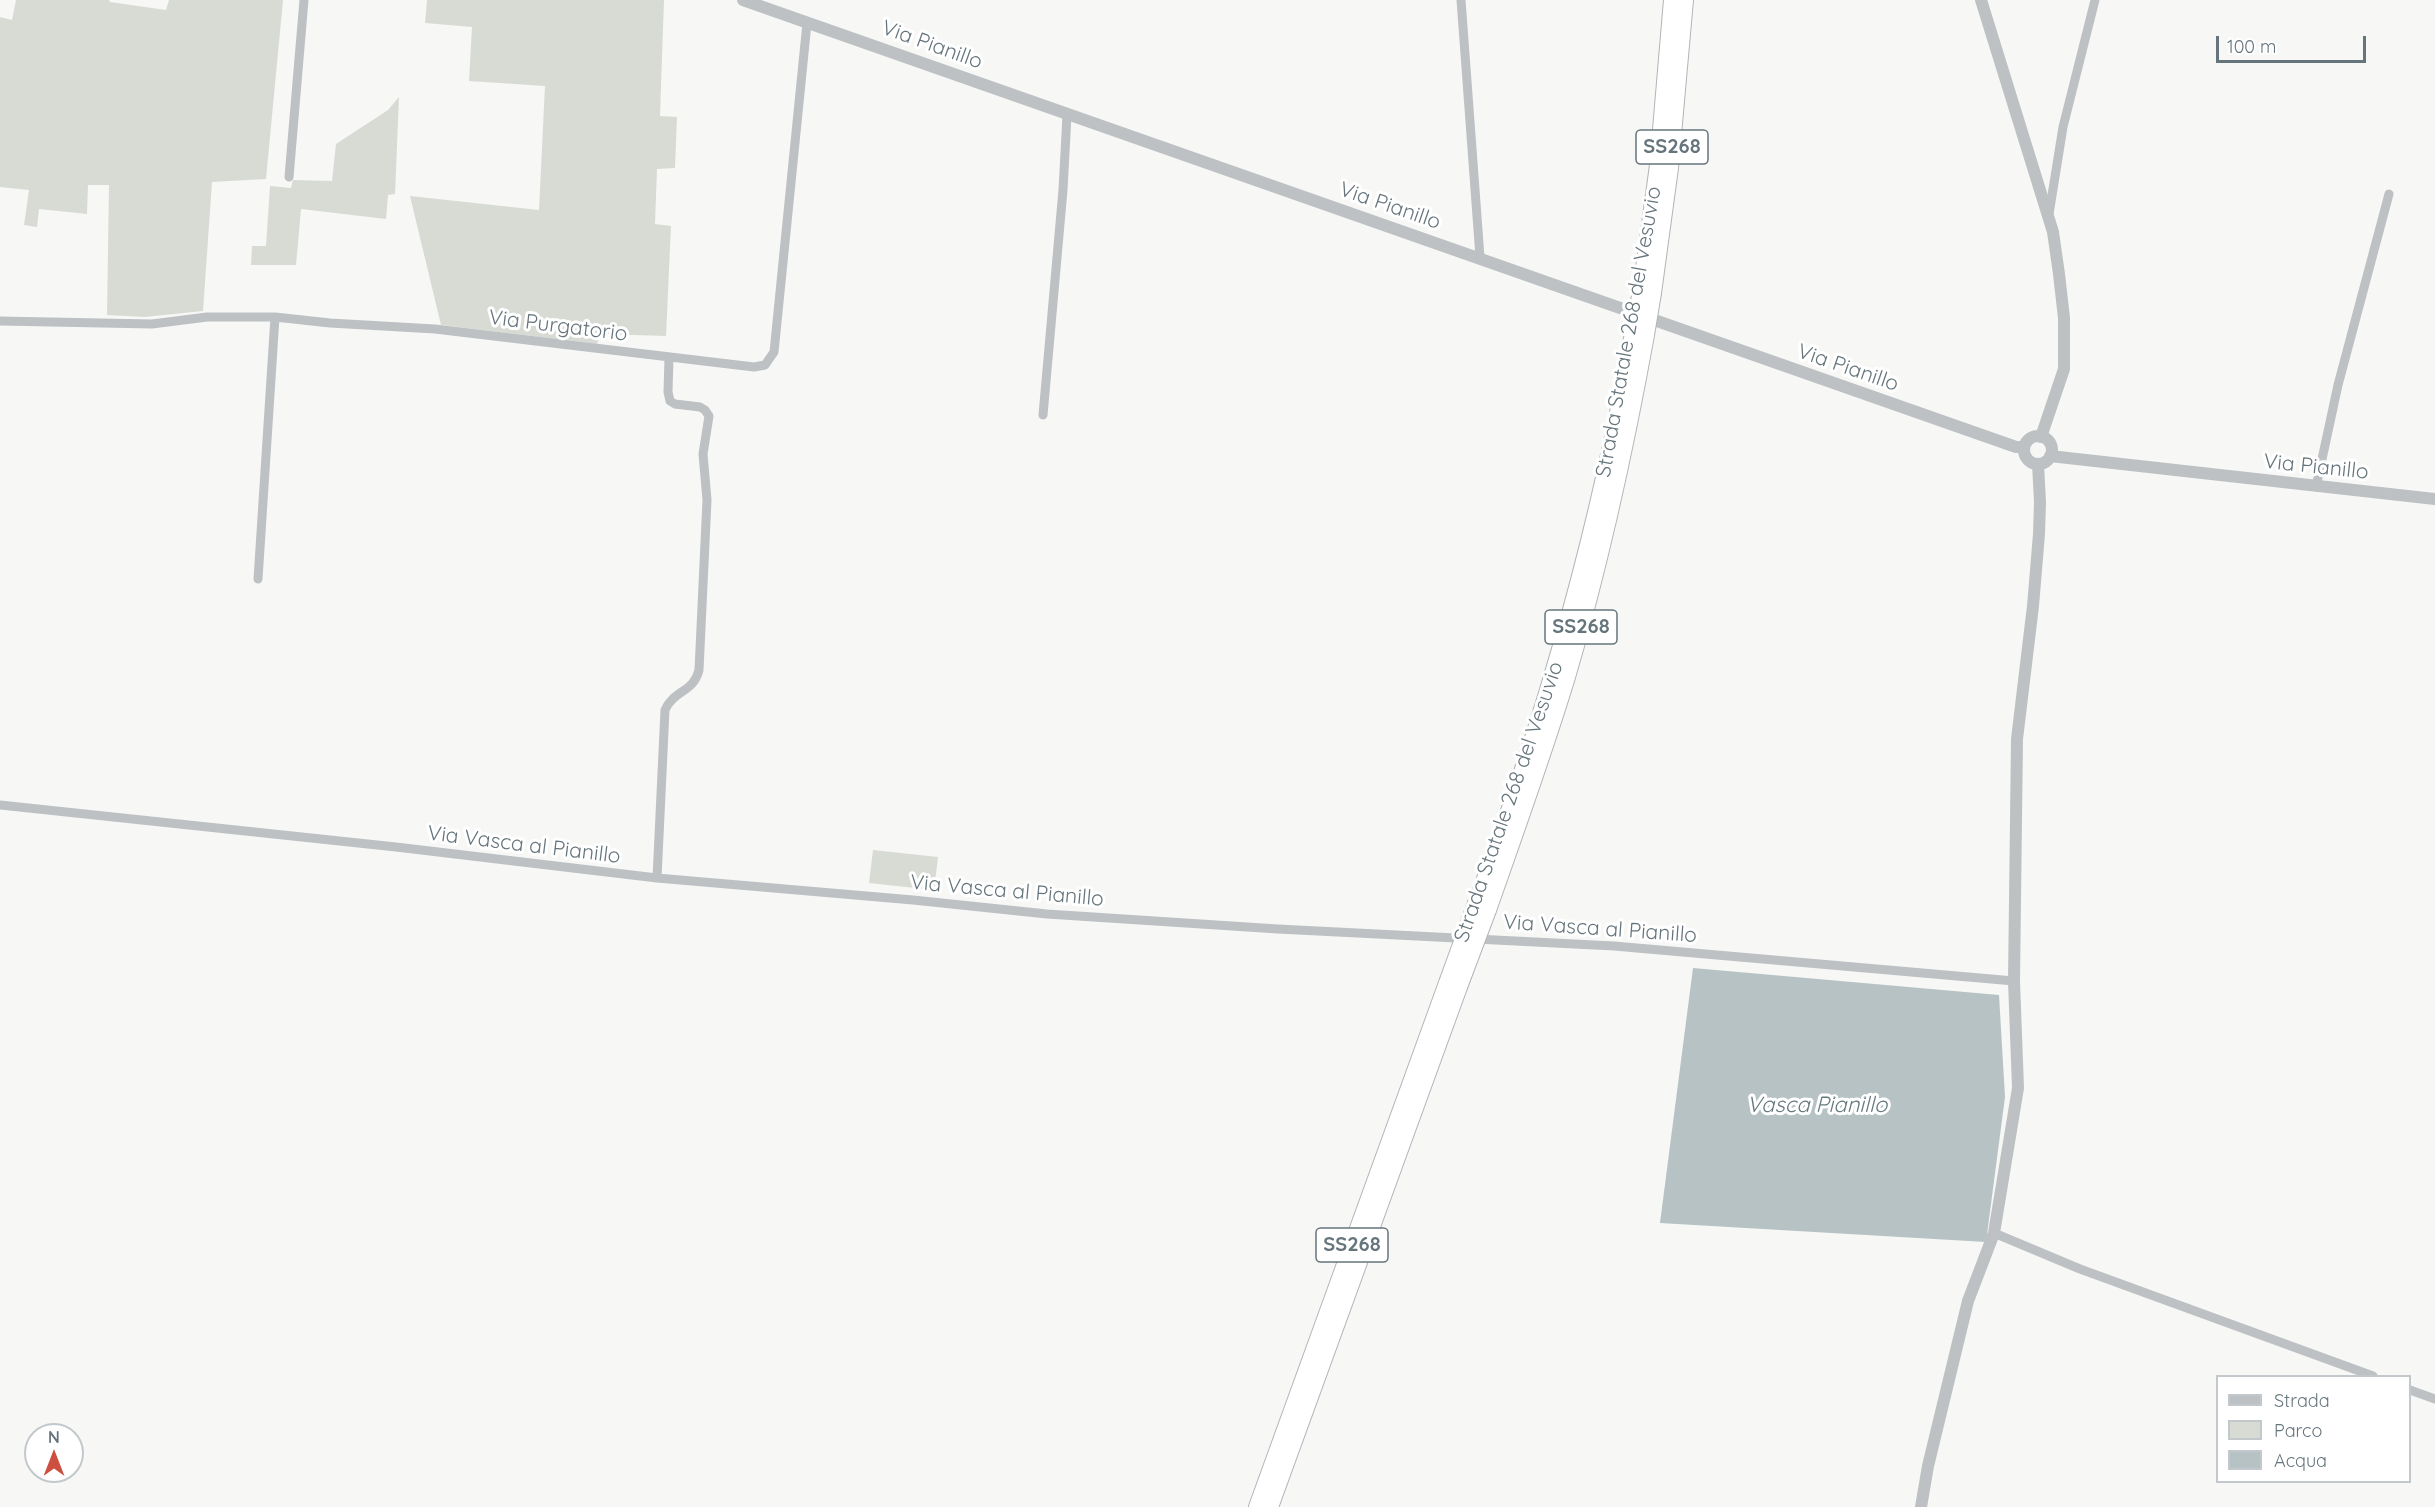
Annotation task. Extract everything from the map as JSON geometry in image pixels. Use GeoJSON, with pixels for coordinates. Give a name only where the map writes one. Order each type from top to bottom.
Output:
{"type":"FeatureCollection","features":[{"type":"Feature","properties":{"kind":"highway","name":"Strada Statale 268 del Vesuvio"},"geometry":{"type":"LineString","coordinates":[[1647,292],[1672,0]]}},
{"type":"Feature","properties":{"kind":"highway","name":"Strada Statale 268 del Vesuvio"},"geometry":{"type":"LineString","coordinates":[[1257,1507],[1481,908],[1545,748],[1583,621],[1622,463],[1640,334],[1670,168],[1685,0]]}},
{"type":"Feature","properties":{"kind":"highway","name":"Strada Statale 268 del Vesuvio"},"geometry":{"type":"LineString","coordinates":[[1270,1507],[1453,985]]}},
{"type":"Feature","properties":{"kind":"street"},"geometry":{"type":"LineString","coordinates":[[289,177],[304,0]]}},
{"type":"Feature","properties":{"kind":"street","name":"Via Pianillo"},"geometry":{"type":"LineString","coordinates":[[743,0],[2016,447],[2024,447]]}},
{"type":"Feature","properties":{"kind":"street"},"geometry":{"type":"LineString","coordinates":[[1461,0],[1480,257]]}},
{"type":"Feature","properties":{"kind":"street"},"geometry":{"type":"LineString","coordinates":[[1981,0],[2048,216],[2060,274],[2064,318],[2064,369],[2042,437]]}},
{"type":"Feature","properties":{"kind":"street"},"geometry":{"type":"LineString","coordinates":[[2048,216],[2063,127],[2095,0]]}},
{"type":"Feature","properties":{"kind":"street","name":"Via Purgatorio"},"geometry":{"type":"LineString","coordinates":[[0,321],[152,324],[207,317],[275,317],[330,323],[435,329],[669,358],[754,367],[765,365],[774,352],[807,22]]}},
{"type":"Feature","properties":{"kind":"street"},"geometry":{"type":"LineString","coordinates":[[1043,416],[1063,190],[1067,115]]}},
{"type":"Feature","properties":{"kind":"street"},"geometry":{"type":"LineString","coordinates":[[2316,486],[2338,385],[2389,194]]}},
{"type":"Feature","properties":{"kind":"street"},"geometry":{"type":"LineString","coordinates":[[258,579],[275,317]]}},
{"type":"Feature","properties":{"kind":"street"},"geometry":{"type":"LineString","coordinates":[[657,878],[665,710],[669,701],[694,684],[699,670],[707,500],[703,454],[709,417],[700,407],[670,401],[669,358]]}},
{"type":"Feature","properties":{"kind":"street"},"geometry":{"type":"LineString","coordinates":[[2032,437],[2042,437],[2049,442],[2050,456],[2045,462],[2038,464],[2027,459],[2024,447],[2032,437]]}},
{"type":"Feature","properties":{"kind":"street","name":"Via Pianillo"},"geometry":{"type":"LineString","coordinates":[[2050,456],[2435,499]]}},
{"type":"Feature","properties":{"kind":"street"},"geometry":{"type":"LineString","coordinates":[[1921,1507],[1928,1466],[1968,1301],[1994,1233],[2018,1088],[2014,981],[2017,739],[2039,534],[2038,464]]}},
{"type":"Feature","properties":{"kind":"street","name":"Via Vasca al Pianillo"},"geometry":{"type":"LineString","coordinates":[[0,805],[396,847],[657,878],[1047,914],[1278,929],[1614,946],[2014,981]]}},
{"type":"Feature","properties":{"kind":"street"},"geometry":{"type":"LineString","coordinates":[[1994,1233],[2080,1269],[2368,1375]]}},
{"type":"Feature","properties":{"kind":"street"},"geometry":{"type":"LineString","coordinates":[[2411,1391],[2435,1399]]}},
{"type":"Feature","properties":{"kind":"green space"},"geometry":{"type":"Polygon","coordinates":[[[16,0],[109,0],[166,10],[169,0],[283,0],[266,179],[212,182],[203,311],[145,317],[107,315],[109,185],[88,185],[87,214],[39,209],[37,227],[24,225],[29,190],[0,187],[0,17],[12,20],[16,0]]]}},
{"type":"Feature","properties":{"kind":"green space"},"geometry":{"type":"Polygon","coordinates":[[[427,0],[664,0],[660,116],[677,117],[675,168],[657,169],[655,224],[671,226],[666,336],[600,334],[597,344],[441,325],[410,196],[539,210],[545,86],[469,81],[472,27],[425,23],[427,0]]]}},
{"type":"Feature","properties":{"kind":"green space"},"geometry":{"type":"Polygon","coordinates":[[[399,97],[395,194],[388,195],[386,219],[301,209],[296,265],[251,265],[252,246],[266,246],[270,186],[291,188],[293,180],[332,181],[336,144],[388,110],[399,97]]]}},
{"type":"Feature","properties":{"kind":"green space"},"geometry":{"type":"Polygon","coordinates":[[[873,850],[938,857],[934,890],[869,883],[873,850]]]}},
{"type":"Feature","properties":{"kind":"water","name":"Vasca Pianillo"},"geometry":{"type":"Polygon","coordinates":[[[1693,968],[1999,995],[2005,1097],[1986,1242],[1660,1223],[1693,968]]]}}]}
